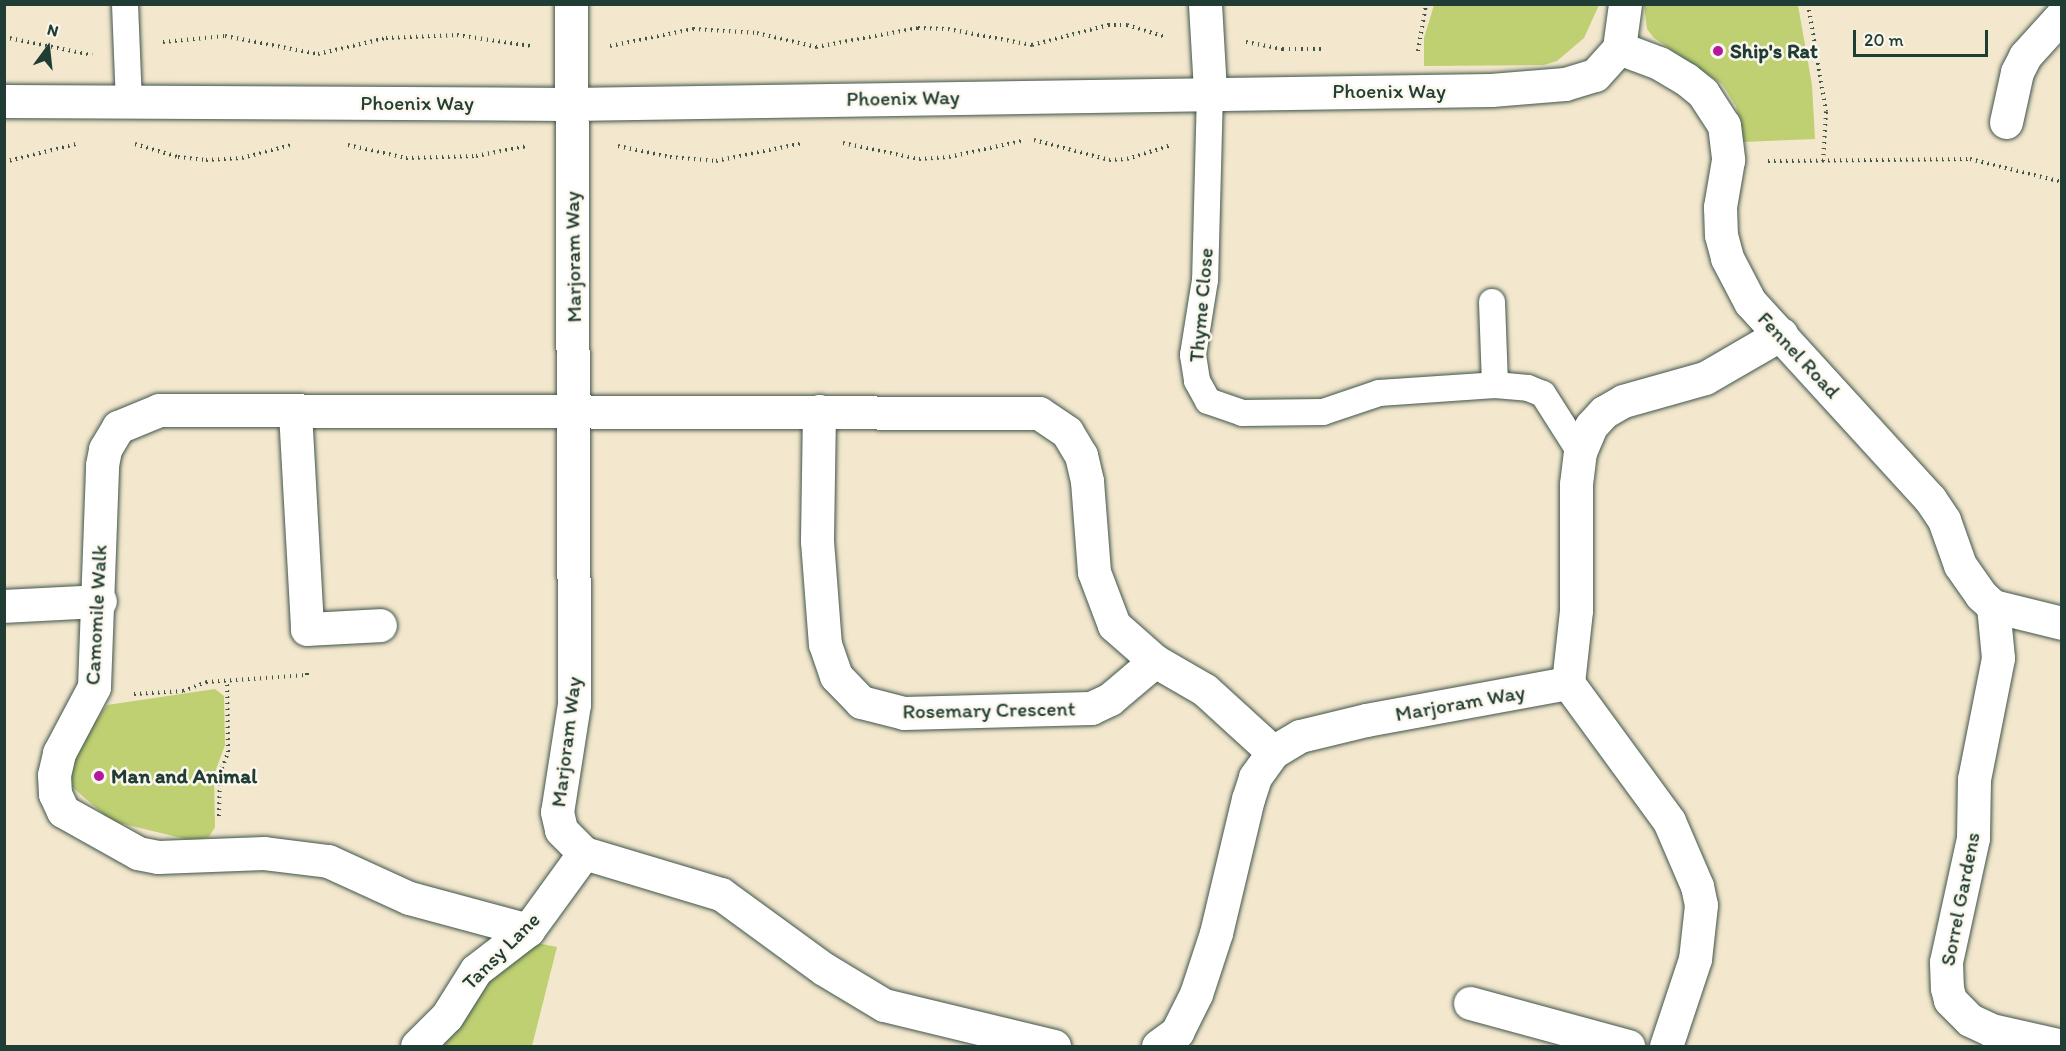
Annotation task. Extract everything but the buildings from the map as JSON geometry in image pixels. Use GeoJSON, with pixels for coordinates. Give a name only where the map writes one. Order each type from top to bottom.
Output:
{"type":"FeatureCollection","features":[{"type":"Feature","properties":{"kind":"street","name":"Marjoram Way"},"geometry":{"type":"LineString","coordinates":[[571,4],[570,104],[575,411],[574,704],[557,817],[564,836],[584,854],[721,894],[824,969],[884,1005],[1054,1047]]}},
{"type":"Feature","properties":{"kind":"street"},"geometry":{"type":"LineString","coordinates":[[1619,48],[1624,4]]}},
{"type":"Feature","properties":{"kind":"street"},"geometry":{"type":"LineString","coordinates":[[2006,122],[2017,72],[2025,56],[2061,15]]}},
{"type":"Feature","properties":{"kind":"street"},"geometry":{"type":"LineString","coordinates":[[1207,27],[1210,92]]}},
{"type":"Feature","properties":{"kind":"street","name":"Phoenix Way"},"geometry":{"type":"LineString","coordinates":[[4,101],[570,104],[1210,92],[1419,91],[1564,84],[1595,75],[1619,48]]}},
{"type":"Feature","properties":{"kind":"street","name":"Fennel Road"},"geometry":{"type":"LineString","coordinates":[[1619,48],[1659,63],[1703,93],[1724,125],[1728,160],[1720,207],[1727,258],[1750,302],[1930,499],[1944,520],[1960,565],[1972,585],[1993,606]]}},
{"type":"Feature","properties":{"kind":"street"},"geometry":{"type":"LineString","coordinates":[[1666,1047],[1695,959],[1701,906],[1697,886],[1669,821],[1568,683],[1576,610],[1576,484],[1580,452],[1591,426],[1604,412],[1623,401],[1705,378],[1781,334]]}},
{"type":"Feature","properties":{"kind":"street","name":"Camomile Walk"},"geometry":{"type":"LineString","coordinates":[[528,930],[409,898],[328,861],[296,855],[158,857],[138,853],[63,811],[55,794],[54,775],[59,753],[91,695],[97,668],[102,465],[105,449],[118,427],[159,410],[575,411]]}},
{"type":"Feature","properties":{"kind":"street"},"geometry":{"type":"LineString","coordinates":[[575,411],[1026,410],[1055,422],[1067,432],[1081,456],[1087,481],[1095,572],[1109,617],[1120,632],[1155,661],[1205,690],[1273,753]]}},
{"type":"Feature","properties":{"kind":"street","name":"Rosemary Crescent"},"geometry":{"type":"LineString","coordinates":[[819,411],[817,542],[822,622],[831,666],[843,687],[856,699],[870,706],[904,713],[1091,708],[1110,699],[1155,661]]}},
{"type":"Feature","properties":{"kind":"street"},"geometry":{"type":"LineString","coordinates":[[295,412],[307,629],[380,626]]}},
{"type":"Feature","properties":{"kind":"street"},"geometry":{"type":"LineString","coordinates":[[4,606],[100,601]]}},
{"type":"Feature","properties":{"kind":"street"},"geometry":{"type":"LineString","coordinates":[[1993,606],[2061,622]]}},
{"type":"Feature","properties":{"kind":"street","name":"Sorrel Gardens"},"geometry":{"type":"LineString","coordinates":[[1993,606],[1998,658],[1974,779],[1973,838],[1946,962],[1947,988],[1950,1000],[1970,1020],[1991,1030],[2061,1046]]}},
{"type":"Feature","properties":{"kind":"street","name":"Marjoram Way"},"geometry":{"type":"LineString","coordinates":[[1158,1047],[1182,1025],[1196,994],[1216,933],[1245,807],[1255,777],[1273,753],[1299,736],[1355,722],[1568,683]]}},
{"type":"Feature","properties":{"kind":"street","name":"Tansy Lane"},"geometry":{"type":"LineString","coordinates":[[417,1047],[447,1016],[476,970],[528,930],[584,854]]}},
{"type":"Feature","properties":{"kind":"street"},"geometry":{"type":"LineString","coordinates":[[1470,1003],[1628,1047]]}},
{"type":"Feature","properties":{"kind":"lane"},"geometry":{"type":"LineString","coordinates":[[125,4],[129,103]]}},
{"type":"Feature","properties":{"kind":"lane","name":"Thyme Close"},"geometry":{"type":"LineString","coordinates":[[1210,92],[1205,280],[1193,355],[1197,381],[1208,401],[1242,413],[1323,412],[1379,393],[1495,385],[1527,388],[1543,394],[1580,452]]}},
{"type":"Feature","properties":{"kind":"lane"},"geometry":{"type":"LineString","coordinates":[[1492,302],[1495,385]]}},
{"type":"Feature","properties":{"kind":"path"},"geometry":{"type":"LineString","coordinates":[[1419,91],[1418,50],[1426,4]]}},
{"type":"Feature","properties":{"kind":"path"},"geometry":{"type":"LineString","coordinates":[[1808,4],[1826,112],[1823,161]]}},
{"type":"Feature","properties":{"kind":"path"},"geometry":{"type":"LineString","coordinates":[[4,37],[76,53],[127,54],[170,40],[206,35],[264,41],[318,54],[406,35],[476,36],[534,47],[571,47],[608,46],[670,32],[715,28],[758,33],[816,47],[918,28],[948,29],[1032,45],[1108,24],[1127,25],[1176,40],[1207,27],[1269,47],[1328,49]]}},
{"type":"Feature","properties":{"kind":"path"},"geometry":{"type":"LineString","coordinates":[[1406,50],[1418,50]]}},
{"type":"Feature","properties":{"kind":"path"},"geometry":{"type":"LineString","coordinates":[[834,141],[919,159],[949,157],[1032,140],[1109,160],[1127,159],[1176,144],[1210,139]]}},
{"type":"Feature","properties":{"kind":"path"},"geometry":{"type":"LineString","coordinates":[[344,144],[406,158],[476,156],[535,145],[608,144],[670,157],[716,161],[810,142]]}},
{"type":"Feature","properties":{"kind":"path"},"geometry":{"type":"LineString","coordinates":[[4,162],[87,143]]}},
{"type":"Feature","properties":{"kind":"path"},"geometry":{"type":"LineString","coordinates":[[125,143],[178,157],[206,160],[242,158],[300,143]]}},
{"type":"Feature","properties":{"kind":"path"},"geometry":{"type":"LineString","coordinates":[[1728,160],[1970,159],[2061,182]]}},
{"type":"Feature","properties":{"kind":"path"},"geometry":{"type":"LineString","coordinates":[[91,695],[169,693],[206,682],[307,675],[307,629]]}},
{"type":"Feature","properties":{"kind":"path"},"geometry":{"type":"LineString","coordinates":[[219,855],[220,774],[228,753],[226,680]]}},
{"type":"Feature","properties":{"kind":"green space"},"geometry":{"type":"Polygon","coordinates":[[[1434,4],[1599,5],[1584,38],[1557,61],[1544,65],[1424,66],[1424,38],[1434,4]]]}},
{"type":"Feature","properties":{"kind":"green space"},"geometry":{"type":"Polygon","coordinates":[[[1644,5],[1798,5],[1812,85],[1815,139],[1743,142],[1736,106],[1722,84],[1654,38],[1647,29],[1644,5]]]}},
{"type":"Feature","properties":{"kind":"green space"},"geometry":{"type":"Polygon","coordinates":[[[215,689],[224,696],[225,745],[214,775],[215,827],[209,837],[194,841],[111,821],[70,785],[64,766],[107,705],[215,689]]]}},
{"type":"Feature","properties":{"kind":"green space"},"geometry":{"type":"Polygon","coordinates":[[[537,943],[557,947],[532,1046],[438,1046],[474,1003],[499,962],[537,943]]]}},
{"type":"Feature","properties":{"kind":"place","name":"Ship's Rat"},"geometry":{"type":"Point","coordinates":[1718,51]}},
{"type":"Feature","properties":{"kind":"place","name":"Man and Animal"},"geometry":{"type":"Point","coordinates":[99,776]}}]}
